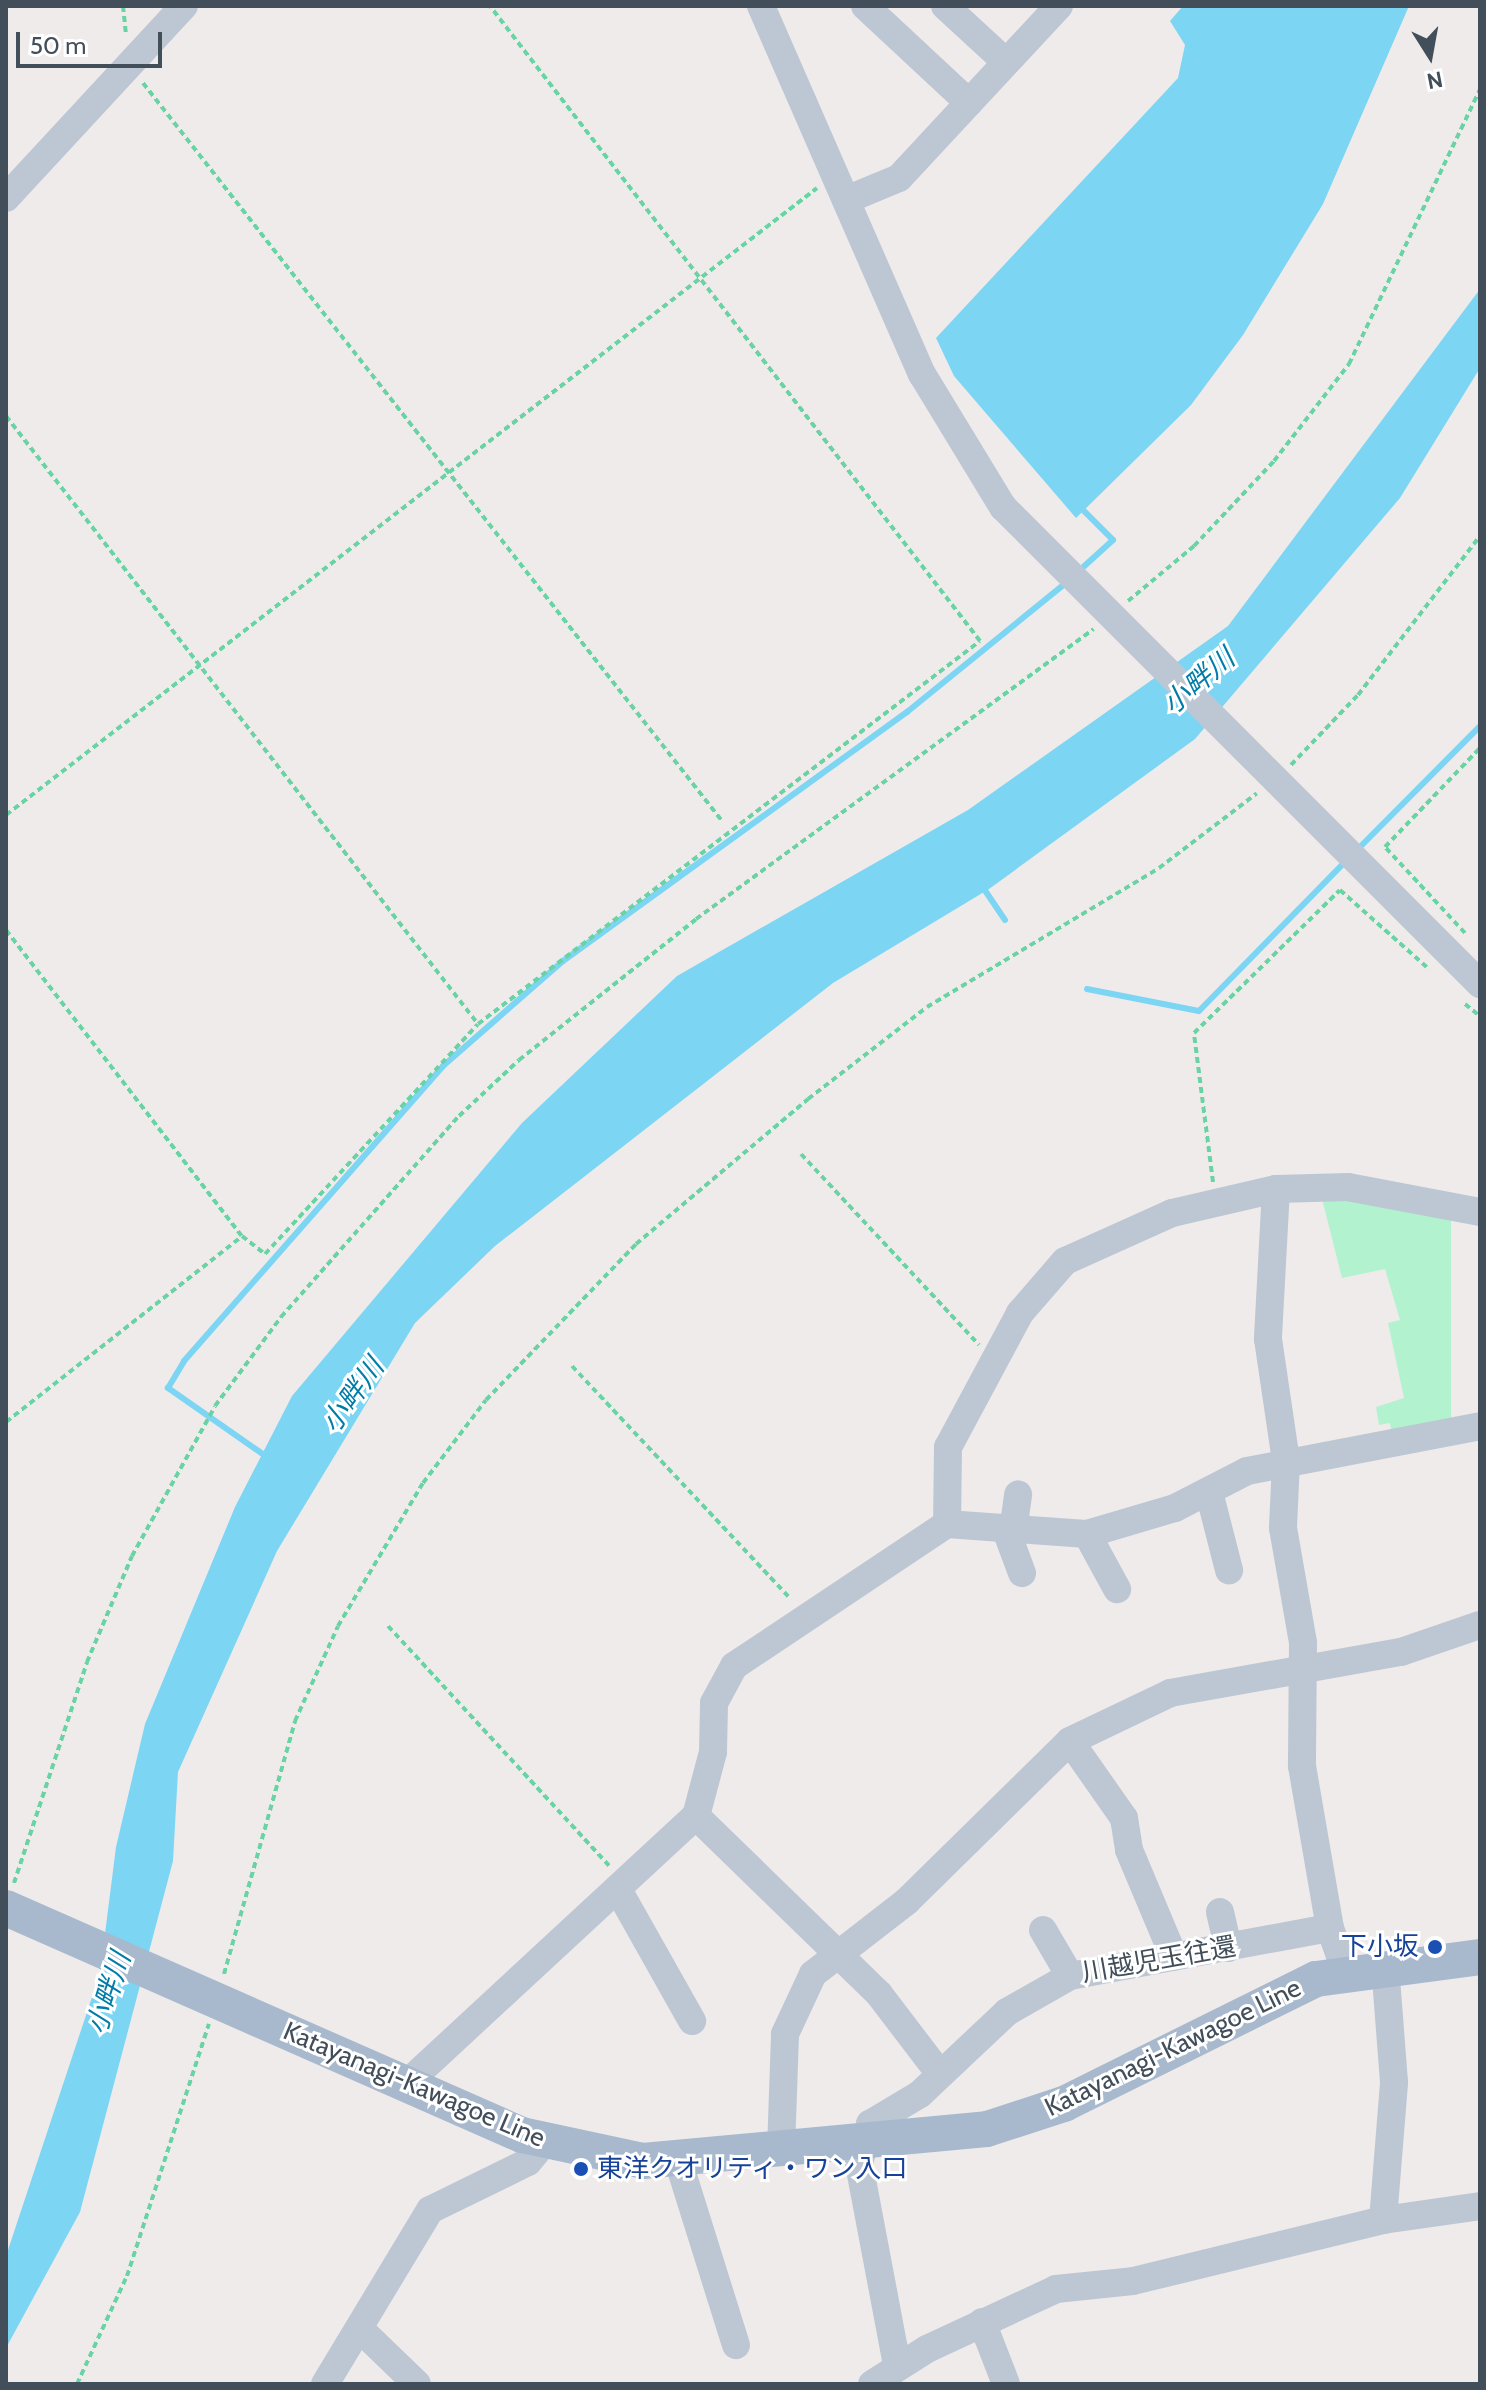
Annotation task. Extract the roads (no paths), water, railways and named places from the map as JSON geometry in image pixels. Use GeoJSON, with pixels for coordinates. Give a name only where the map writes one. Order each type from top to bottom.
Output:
{"type":"FeatureCollection","features":[{"type":"Feature","properties":{"kind":"main road","name":"Katayanagi-Kawagoe Line"},"geometry":{"type":"LineString","coordinates":[[11,1905],[405,2085],[545,2142],[604,2157],[678,2160],[862,2145],[987,2129],[1064,2104],[1276,1996],[1345,1970],[1480,1957]]}},
{"type":"Feature","properties":{"kind":"street"},"geometry":{"type":"LineString","coordinates":[[6,198],[184,6]]}},
{"type":"Feature","properties":{"kind":"street"},"geometry":{"type":"LineString","coordinates":[[761,6],[922,374],[986,481],[1110,618],[1366,872],[1468,990]]}},
{"type":"Feature","properties":{"kind":"street"},"geometry":{"type":"LineString","coordinates":[[865,6],[969,103]]}},
{"type":"Feature","properties":{"kind":"street"},"geometry":{"type":"LineString","coordinates":[[945,6],[1006,62]]}},
{"type":"Feature","properties":{"kind":"street"},"geometry":{"type":"LineString","coordinates":[[840,187],[899,178],[1059,6]]}},
{"type":"Feature","properties":{"kind":"street"},"geometry":{"type":"LineString","coordinates":[[947,1524],[948,1447],[1020,1313],[1065,1261],[1215,1200],[1276,1189],[1348,1187],[1480,1212]]}},
{"type":"Feature","properties":{"kind":"street"},"geometry":{"type":"LineString","coordinates":[[1276,1189],[1268,1350],[1286,1461],[1283,1528],[1305,1668],[1302,1766],[1330,1928],[1345,1970]]}},
{"type":"Feature","properties":{"kind":"street"},"geometry":{"type":"LineString","coordinates":[[405,2085],[624,1890],[696,1816],[722,1681],[804,1613],[947,1524],[1010,1531],[1087,1534],[1209,1492],[1286,1461],[1480,1426]]}},
{"type":"Feature","properties":{"kind":"street"},"geometry":{"type":"LineString","coordinates":[[1209,1492],[1229,1570]]}},
{"type":"Feature","properties":{"kind":"street"},"geometry":{"type":"LineString","coordinates":[[1018,1494],[1010,1531],[1022,1573]]}},
{"type":"Feature","properties":{"kind":"street"},"geometry":{"type":"LineString","coordinates":[[1087,1534],[1117,1589]]}},
{"type":"Feature","properties":{"kind":"street"},"geometry":{"type":"LineString","coordinates":[[781,2150],[789,2016],[813,1974],[907,1901],[1070,1741],[1170,1693],[1422,1647],[1480,1625]]}},
{"type":"Feature","properties":{"kind":"street"},"geometry":{"type":"LineString","coordinates":[[1070,1741],[1124,1818],[1129,1850],[1174,1957]]}},
{"type":"Feature","properties":{"kind":"street"},"geometry":{"type":"LineString","coordinates":[[696,1816],[837,1953],[940,2074]]}},
{"type":"Feature","properties":{"kind":"street"},"geometry":{"type":"LineString","coordinates":[[624,1890],[692,2021]]}},
{"type":"Feature","properties":{"kind":"street"},"geometry":{"type":"LineString","coordinates":[[1220,1912],[1228,1948]]}},
{"type":"Feature","properties":{"kind":"street","name":"川越児玉往還"},"geometry":{"type":"LineString","coordinates":[[862,2145],[870,2124],[940,2074],[1007,2012],[1070,1976],[1330,1928]]}},
{"type":"Feature","properties":{"kind":"street"},"geometry":{"type":"LineString","coordinates":[[1043,1930],[1070,1976]]}},
{"type":"Feature","properties":{"kind":"street"},"geometry":{"type":"LineString","coordinates":[[1383,2220],[1394,2082],[1385,1965]]}},
{"type":"Feature","properties":{"kind":"street"},"geometry":{"type":"LineString","coordinates":[[325,2384],[430,2210],[528,2162],[545,2142]]}},
{"type":"Feature","properties":{"kind":"street"},"geometry":{"type":"LineString","coordinates":[[862,2145],[859,2163],[897,2365]]}},
{"type":"Feature","properties":{"kind":"street"},"geometry":{"type":"LineString","coordinates":[[678,2160],[736,2345]]}},
{"type":"Feature","properties":{"kind":"street"},"geometry":{"type":"LineString","coordinates":[[872,2384],[897,2365],[1056,2289],[1158,2276],[1383,2220],[1480,2206]]}},
{"type":"Feature","properties":{"kind":"street"},"geometry":{"type":"LineString","coordinates":[[982,2322],[1006,2384]]}},
{"type":"Feature","properties":{"kind":"street"},"geometry":{"type":"LineString","coordinates":[[360,2329],[417,2384]]}},
{"type":"Feature","properties":{"kind":"water"},"geometry":{"type":"Polygon","coordinates":[[[1183,6],[1409,6],[1323,204],[1243,335],[1191,405],[1076,518],[954,376],[936,338],[1178,78],[1185,45],[1170,21],[1183,6]]]}},
{"type":"Feature","properties":{"kind":"water","name":"小畔川"},"geometry":{"type":"Polygon","coordinates":[[[1480,289],[1480,368],[1400,498],[1195,739],[989,889],[833,983],[495,1246],[415,1323],[277,1551],[178,1772],[173,1861],[80,2212],[6,2348],[6,2256],[100,1973],[116,1847],[145,1724],[235,1507],[292,1396],[522,1123],[677,976],[968,810],[1228,626],[1480,289]]]}},
{"type":"Feature","properties":{"kind":"waterway"},"geometry":{"type":"LineString","coordinates":[[1079,506],[1113,540],[1080,570]]}},
{"type":"Feature","properties":{"kind":"waterway"},"geometry":{"type":"LineString","coordinates":[[267,1457],[168,1388],[184,1361],[443,1066],[563,961],[907,712],[1068,581]]}},
{"type":"Feature","properties":{"kind":"waterway"},"geometry":{"type":"LineString","coordinates":[[1356,851],[1480,726]]}},
{"type":"Feature","properties":{"kind":"waterway"},"geometry":{"type":"LineString","coordinates":[[1087,989],[1199,1011],[1345,862]]}},
{"type":"Feature","properties":{"kind":"waterway"},"geometry":{"type":"LineString","coordinates":[[982,886],[1005,920]]}},
{"type":"Feature","properties":{"kind":"place","name":"下小坂"},"geometry":{"type":"Point","coordinates":[1435,1947]}},
{"type":"Feature","properties":{"kind":"place","name":"東洋クオリティ・ワン入口"},"geometry":{"type":"Point","coordinates":[581,2169]}}]}
